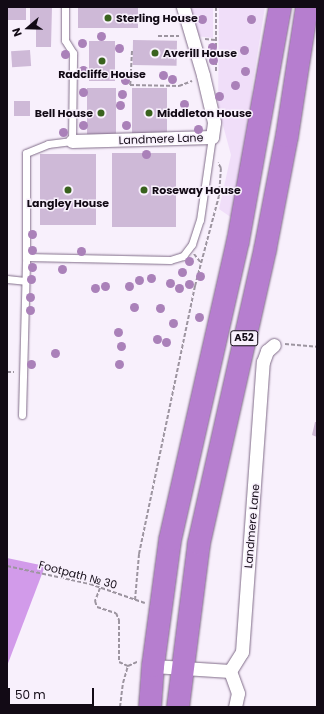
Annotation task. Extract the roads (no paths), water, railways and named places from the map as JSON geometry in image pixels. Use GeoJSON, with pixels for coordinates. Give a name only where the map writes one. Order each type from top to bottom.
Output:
{"type":"FeatureCollection","features":[{"type":"Feature","properties":{"kind":"highway","name":"A52"},"geometry":{"type":"LineString","coordinates":[[150,707],[144,664],[170,540],[238,241],[280,7]]}},
{"type":"Feature","properties":{"kind":"highway","name":"A52"},"geometry":{"type":"LineString","coordinates":[[178,707],[199,543],[264,250],[287,136],[307,7]]}},
{"type":"Feature","properties":{"kind":"street","name":"Landmere Lane"},"geometry":{"type":"LineString","coordinates":[[72,141],[211,144],[214,122],[203,75],[183,7]]}},
{"type":"Feature","properties":{"kind":"street","name":"Landmere Lane"},"geometry":{"type":"LineString","coordinates":[[230,671],[242,652],[263,362],[267,351],[274,345]]}},
{"type":"Feature","properties":{"kind":"street"},"geometry":{"type":"LineString","coordinates":[[144,664],[230,671],[238,693],[235,707]]}},
{"type":"Feature","properties":{"kind":"lane"},"geometry":{"type":"LineString","coordinates":[[22,415],[26,257],[26,153],[48,144],[72,141],[73,53],[65,40],[65,7]]}},
{"type":"Feature","properties":{"kind":"lane"},"geometry":{"type":"LineString","coordinates":[[26,257],[170,260],[183,256],[192,244],[200,220],[211,144]]}},
{"type":"Feature","properties":{"kind":"lane"},"geometry":{"type":"LineString","coordinates":[[7,279],[25,281]]}},
{"type":"Feature","properties":{"kind":"place","name":"Sterling House"},"geometry":{"type":"Point","coordinates":[108,18]}},
{"type":"Feature","properties":{"kind":"place","name":"Averill House"},"geometry":{"type":"Point","coordinates":[155,53]}},
{"type":"Feature","properties":{"kind":"place","name":"Radcliffe House"},"geometry":{"type":"Point","coordinates":[102,61]}},
{"type":"Feature","properties":{"kind":"place","name":"Bell House"},"geometry":{"type":"Point","coordinates":[101,113]}},
{"type":"Feature","properties":{"kind":"place","name":"Middleton House"},"geometry":{"type":"Point","coordinates":[149,113]}},
{"type":"Feature","properties":{"kind":"place","name":"Langley House"},"geometry":{"type":"Point","coordinates":[68,190]}},
{"type":"Feature","properties":{"kind":"place","name":"Roseway House"},"geometry":{"type":"Point","coordinates":[144,190]}}]}
